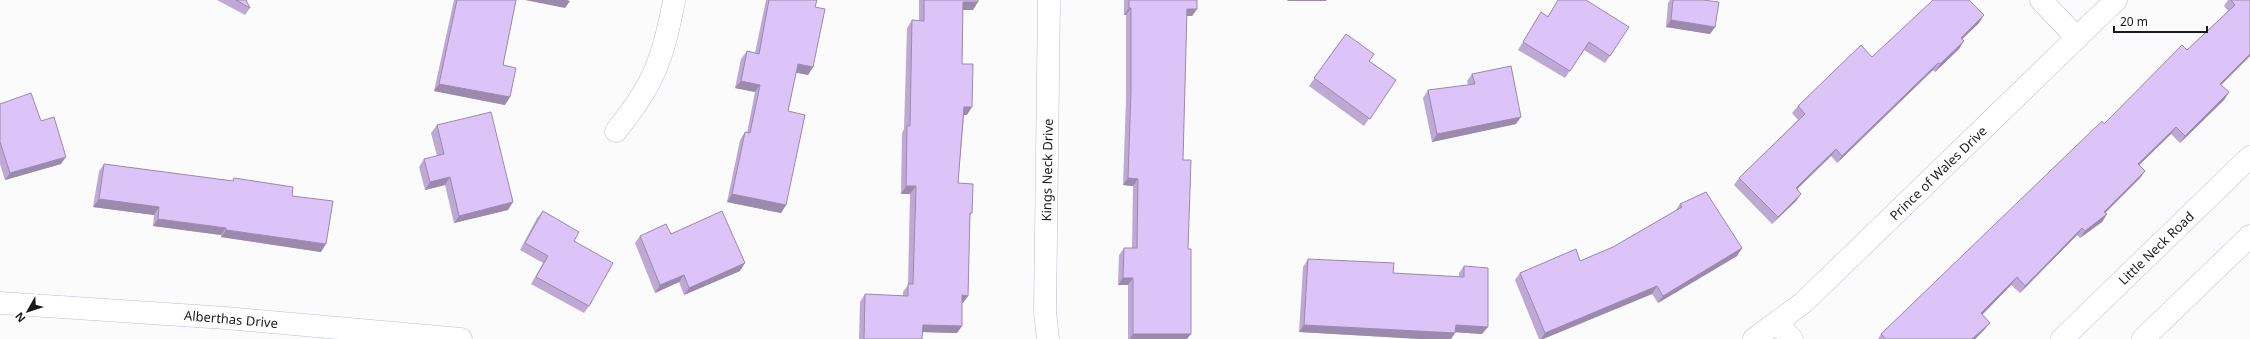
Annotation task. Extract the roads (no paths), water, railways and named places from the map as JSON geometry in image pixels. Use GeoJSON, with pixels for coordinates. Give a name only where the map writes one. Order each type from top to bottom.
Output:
{"type":"FeatureCollection","features":[{"type":"Feature","properties":{"kind":"street"},"geometry":{"type":"LineString","coordinates":[[616,131],[636,106],[656,72],[668,34],[674,0]]}},
{"type":"Feature","properties":{"kind":"street","name":"Kings Neck Drive"},"geometry":{"type":"LineString","coordinates":[[1048,339],[1045,312],[1049,0]]}},
{"type":"Feature","properties":{"kind":"street"},"geometry":{"type":"LineString","coordinates":[[2040,0],[2077,38]]}},
{"type":"Feature","properties":{"kind":"street","name":"Prince of Wales Drive"},"geometry":{"type":"LineString","coordinates":[[1754,339],[1778,323],[1804,302],[2116,0]]}},
{"type":"Feature","properties":{"kind":"street","name":"Little Neck Road"},"geometry":{"type":"LineString","coordinates":[[2062,339],[2250,157]]}},
{"type":"Feature","properties":{"kind":"street"},"geometry":{"type":"LineString","coordinates":[[2143,339],[2250,236]]}},
{"type":"Feature","properties":{"kind":"street","name":"Alberthas Drive"},"geometry":{"type":"LineString","coordinates":[[0,303],[226,318],[461,339]]}},
{"type":"Feature","properties":{"kind":"street"},"geometry":{"type":"LineString","coordinates":[[1778,323],[1792,339]]}}]}
